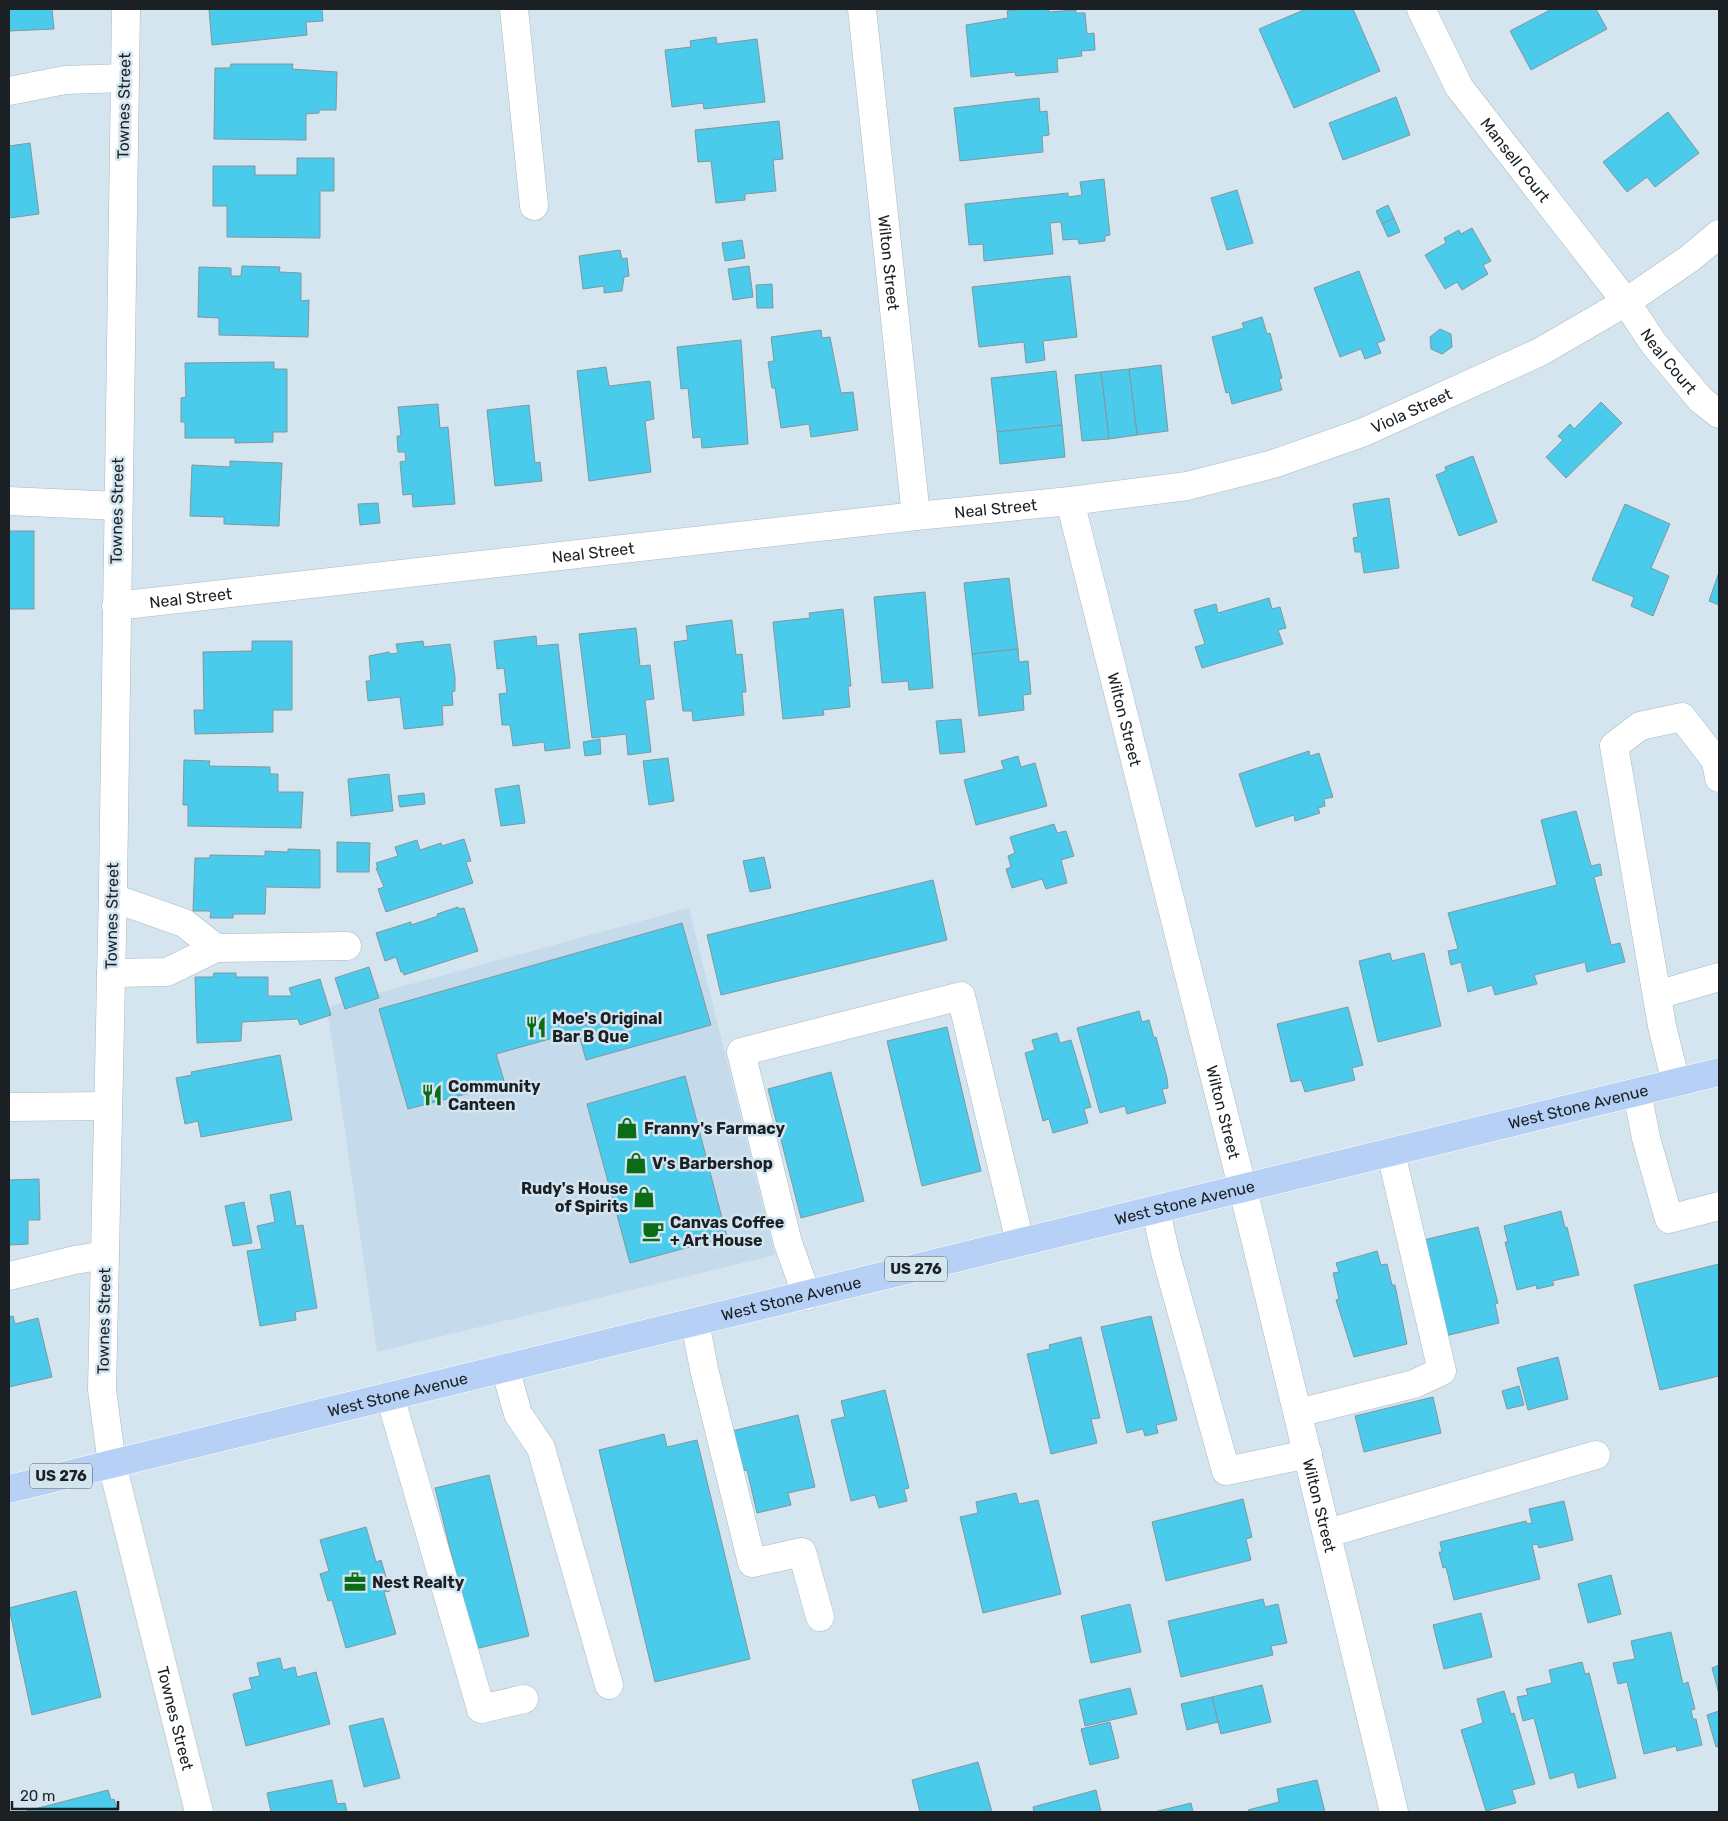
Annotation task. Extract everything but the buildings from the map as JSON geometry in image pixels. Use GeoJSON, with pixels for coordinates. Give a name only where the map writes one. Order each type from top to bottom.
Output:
{"type":"FeatureCollection","features":[{"type":"Feature","properties":{"kind":"highway","name":"West Stone Avenue"},"geometry":{"type":"LineString","coordinates":[[9,1489],[807,1296],[1020,1242],[1243,1190],[1719,1072]]}},
{"type":"Feature","properties":{"kind":"street","name":"Townes Street"},"geometry":{"type":"LineString","coordinates":[[126,9],[111,973],[102,1390],[112,1464],[199,1812]]}},
{"type":"Feature","properties":{"kind":"street"},"geometry":{"type":"LineString","coordinates":[[514,9],[534,206]]}},
{"type":"Feature","properties":{"kind":"street","name":"Wilton Street"},"geometry":{"type":"LineString","coordinates":[[862,9],[916,516]]}},
{"type":"Feature","properties":{"kind":"street","name":"Mansell Court"},"geometry":{"type":"LineString","coordinates":[[1420,9],[1459,87],[1626,302]]}},
{"type":"Feature","properties":{"kind":"street"},"geometry":{"type":"LineString","coordinates":[[9,91],[65,80],[125,78]]}},
{"type":"Feature","properties":{"kind":"street","name":"Viola Street"},"geometry":{"type":"LineString","coordinates":[[1070,501],[1187,486],[1273,464],[1364,432],[1540,352],[1626,302],[1689,259],[1719,234]]}},
{"type":"Feature","properties":{"kind":"street","name":"Neal Court"},"geometry":{"type":"LineString","coordinates":[[1626,302],[1654,344],[1701,400],[1719,414]]}},
{"type":"Feature","properties":{"kind":"street"},"geometry":{"type":"LineString","coordinates":[[9,501],[118,506]]}},
{"type":"Feature","properties":{"kind":"street","name":"Wilton Street"},"geometry":{"type":"LineString","coordinates":[[1070,501],[1328,1533],[1394,1812]]}},
{"type":"Feature","properties":{"kind":"street","name":"Neal Street"},"geometry":{"type":"LineString","coordinates":[[116,606],[916,516],[1070,501]]}},
{"type":"Feature","properties":{"kind":"street"},"geometry":{"type":"LineString","coordinates":[[1676,1083],[1657,995],[1614,746],[1640,726],[1682,717],[1716,761],[1719,778]]}},
{"type":"Feature","properties":{"kind":"street"},"geometry":{"type":"LineString","coordinates":[[112,898],[184,923],[216,948]]}},
{"type":"Feature","properties":{"kind":"street"},"geometry":{"type":"LineString","coordinates":[[111,973],[167,972],[216,948],[347,946]]}},
{"type":"Feature","properties":{"kind":"street"},"geometry":{"type":"LineString","coordinates":[[1657,995],[1719,978]]}},
{"type":"Feature","properties":{"kind":"street"},"geometry":{"type":"LineString","coordinates":[[807,1296],[788,1243],[741,1052],[961,996],[1020,1242]]}},
{"type":"Feature","properties":{"kind":"street"},"geometry":{"type":"LineString","coordinates":[[1637,1092],[1646,1138],[1669,1219],[1719,1206]]}},
{"type":"Feature","properties":{"kind":"street"},"geometry":{"type":"LineString","coordinates":[[9,1107],[108,1106]]}},
{"type":"Feature","properties":{"kind":"street"},"geometry":{"type":"LineString","coordinates":[[1298,1413],[1414,1384],[1442,1371],[1392,1153]]}},
{"type":"Feature","properties":{"kind":"street"},"geometry":{"type":"LineString","coordinates":[[1156,1210],[1166,1256],[1226,1471],[1308,1454]]}},
{"type":"Feature","properties":{"kind":"street"},"geometry":{"type":"LineString","coordinates":[[9,1276],[75,1260],[105,1255]]}},
{"type":"Feature","properties":{"kind":"street"},"geometry":{"type":"LineString","coordinates":[[695,1322],[704,1369],[752,1563],[802,1552],[820,1616]]}},
{"type":"Feature","properties":{"kind":"street"},"geometry":{"type":"LineString","coordinates":[[505,1368],[518,1414],[541,1448],[609,1685]]}},
{"type":"Feature","properties":{"kind":"street"},"geometry":{"type":"LineString","coordinates":[[390,1396],[480,1709],[524,1699]]}},
{"type":"Feature","properties":{"kind":"street"},"geometry":{"type":"LineString","coordinates":[[1328,1533],[1596,1455]]}},
{"type":"Feature","properties":{"kind":"shaded area"},"geometry":{"type":"Polygon","coordinates":[[[689,908],[775,1255],[377,1352],[327,1007],[689,908]]]}},
{"type":"Feature","properties":{"kind":"place","name":"Moe's Original Bar B Que"},"geometry":{"type":"Point","coordinates":[536,1027]}},
{"type":"Feature","properties":{"kind":"place","name":"Community Canteen"},"geometry":{"type":"Point","coordinates":[432,1095]}},
{"type":"Feature","properties":{"kind":"place","name":"Franny's Farmacy"},"geometry":{"type":"Point","coordinates":[627,1128]}},
{"type":"Feature","properties":{"kind":"place","name":"V's Barbershop"},"geometry":{"type":"Point","coordinates":[636,1163]}},
{"type":"Feature","properties":{"kind":"place","name":"Rudy's House of Spirits"},"geometry":{"type":"Point","coordinates":[644,1197]}},
{"type":"Feature","properties":{"kind":"place","name":"Canvas Coffee + Art House"},"geometry":{"type":"Point","coordinates":[653,1231]}},
{"type":"Feature","properties":{"kind":"place","name":"Nest Realty"},"geometry":{"type":"Point","coordinates":[355,1582]}}]}
